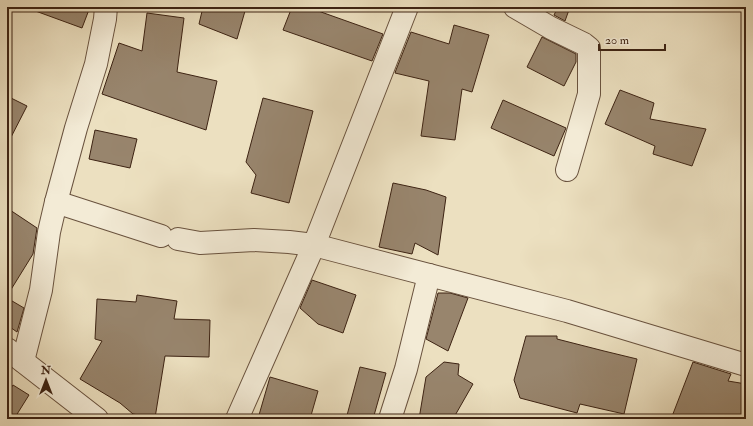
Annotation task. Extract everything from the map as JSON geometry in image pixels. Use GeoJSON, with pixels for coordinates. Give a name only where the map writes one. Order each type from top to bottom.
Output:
{"type":"FeatureCollection","features":[{"type":"Feature","properties":{"kind":"street"},"geometry":{"type":"LineString","coordinates":[[97,419],[15,355],[41,290],[49,232],[76,128],[96,64],[106,7]]}},
{"type":"Feature","properties":{"kind":"street"},"geometry":{"type":"LineString","coordinates":[[237,419],[314,245],[407,7]]}},
{"type":"Feature","properties":{"kind":"street"},"geometry":{"type":"LineString","coordinates":[[515,7],[589,48],[590,94],[567,170]]}},
{"type":"Feature","properties":{"kind":"street"},"geometry":{"type":"LineString","coordinates":[[56,202],[170,237],[200,243],[254,240],[314,245],[567,311],[746,366]]}},
{"type":"Feature","properties":{"kind":"street"},"geometry":{"type":"LineString","coordinates":[[390,419],[406,369],[430,275]]}},
{"type":"Feature","properties":{"kind":"building"},"geometry":{"type":"Polygon","coordinates":[[[30,7],[90,7],[82,28],[30,9],[30,7]]]}},
{"type":"Feature","properties":{"kind":"building"},"geometry":{"type":"Polygon","coordinates":[[[203,7],[226,7],[245,11],[237,39],[199,24],[203,7]]]}},
{"type":"Feature","properties":{"kind":"building"},"geometry":{"type":"Polygon","coordinates":[[[292,7],[307,7],[383,34],[372,61],[283,30],[292,7]]]}},
{"type":"Feature","properties":{"kind":"building"},"geometry":{"type":"Polygon","coordinates":[[[558,7],[570,7],[565,21],[554,15],[558,7]]]}},
{"type":"Feature","properties":{"kind":"building"},"geometry":{"type":"Polygon","coordinates":[[[147,13],[184,18],[177,72],[217,81],[206,130],[102,94],[119,43],[142,51],[147,13]]]}},
{"type":"Feature","properties":{"kind":"building"},"geometry":{"type":"Polygon","coordinates":[[[454,25],[489,35],[472,92],[462,89],[455,140],[421,136],[429,81],[395,73],[411,32],[449,44],[454,25]]]}},
{"type":"Feature","properties":{"kind":"building"},"geometry":{"type":"Polygon","coordinates":[[[542,37],[576,54],[576,62],[564,86],[527,67],[542,37]]]}},
{"type":"Feature","properties":{"kind":"building"},"geometry":{"type":"Polygon","coordinates":[[[620,90],[654,103],[650,119],[706,129],[692,166],[653,154],[655,146],[605,124],[620,90]]]}},
{"type":"Feature","properties":{"kind":"building"},"geometry":{"type":"Polygon","coordinates":[[[7,96],[27,106],[7,145],[7,96]]]}},
{"type":"Feature","properties":{"kind":"building"},"geometry":{"type":"Polygon","coordinates":[[[263,98],[313,111],[289,203],[251,193],[256,175],[246,162],[263,98]]]}},
{"type":"Feature","properties":{"kind":"building"},"geometry":{"type":"Polygon","coordinates":[[[503,100],[566,128],[554,156],[491,128],[503,100]]]}},
{"type":"Feature","properties":{"kind":"building"},"geometry":{"type":"Polygon","coordinates":[[[95,130],[137,139],[130,168],[89,159],[95,130]]]}},
{"type":"Feature","properties":{"kind":"building"},"geometry":{"type":"Polygon","coordinates":[[[393,183],[426,190],[446,197],[438,255],[415,243],[412,254],[379,247],[393,183]]]}},
{"type":"Feature","properties":{"kind":"building"},"geometry":{"type":"Polygon","coordinates":[[[7,208],[37,228],[33,254],[7,296],[7,208]]]}},
{"type":"Feature","properties":{"kind":"building"},"geometry":{"type":"Polygon","coordinates":[[[312,280],[356,295],[343,333],[318,324],[300,308],[312,280]]]}},
{"type":"Feature","properties":{"kind":"building"},"geometry":{"type":"Polygon","coordinates":[[[438,293],[450,293],[468,298],[448,351],[426,339],[438,293]]]}},
{"type":"Feature","properties":{"kind":"building"},"geometry":{"type":"Polygon","coordinates":[[[137,295],[177,301],[174,319],[210,320],[209,357],[165,356],[155,418],[133,414],[120,403],[80,379],[102,341],[95,339],[97,299],[136,302],[137,295]]]}},
{"type":"Feature","properties":{"kind":"building"},"geometry":{"type":"Polygon","coordinates":[[[7,298],[24,308],[17,332],[7,325],[7,298]]]}},
{"type":"Feature","properties":{"kind":"building"},"geometry":{"type":"Polygon","coordinates":[[[526,336],[557,336],[557,339],[637,359],[624,414],[580,404],[577,413],[520,398],[514,380],[526,336]]]}},
{"type":"Feature","properties":{"kind":"building"},"geometry":{"type":"Polygon","coordinates":[[[444,362],[459,364],[458,375],[473,384],[453,419],[419,419],[426,377],[444,362]]]}},
{"type":"Feature","properties":{"kind":"building"},"geometry":{"type":"Polygon","coordinates":[[[693,362],[731,374],[728,381],[746,384],[746,419],[671,419],[693,362]]]}},
{"type":"Feature","properties":{"kind":"building"},"geometry":{"type":"Polygon","coordinates":[[[360,367],[386,373],[373,419],[346,419],[360,367]]]}},
{"type":"Feature","properties":{"kind":"building"},"geometry":{"type":"Polygon","coordinates":[[[270,377],[318,391],[310,419],[273,419],[259,415],[270,377]]]}},
{"type":"Feature","properties":{"kind":"building"},"geometry":{"type":"Polygon","coordinates":[[[13,385],[29,395],[14,419],[7,419],[7,394],[13,385]]]}}]}
